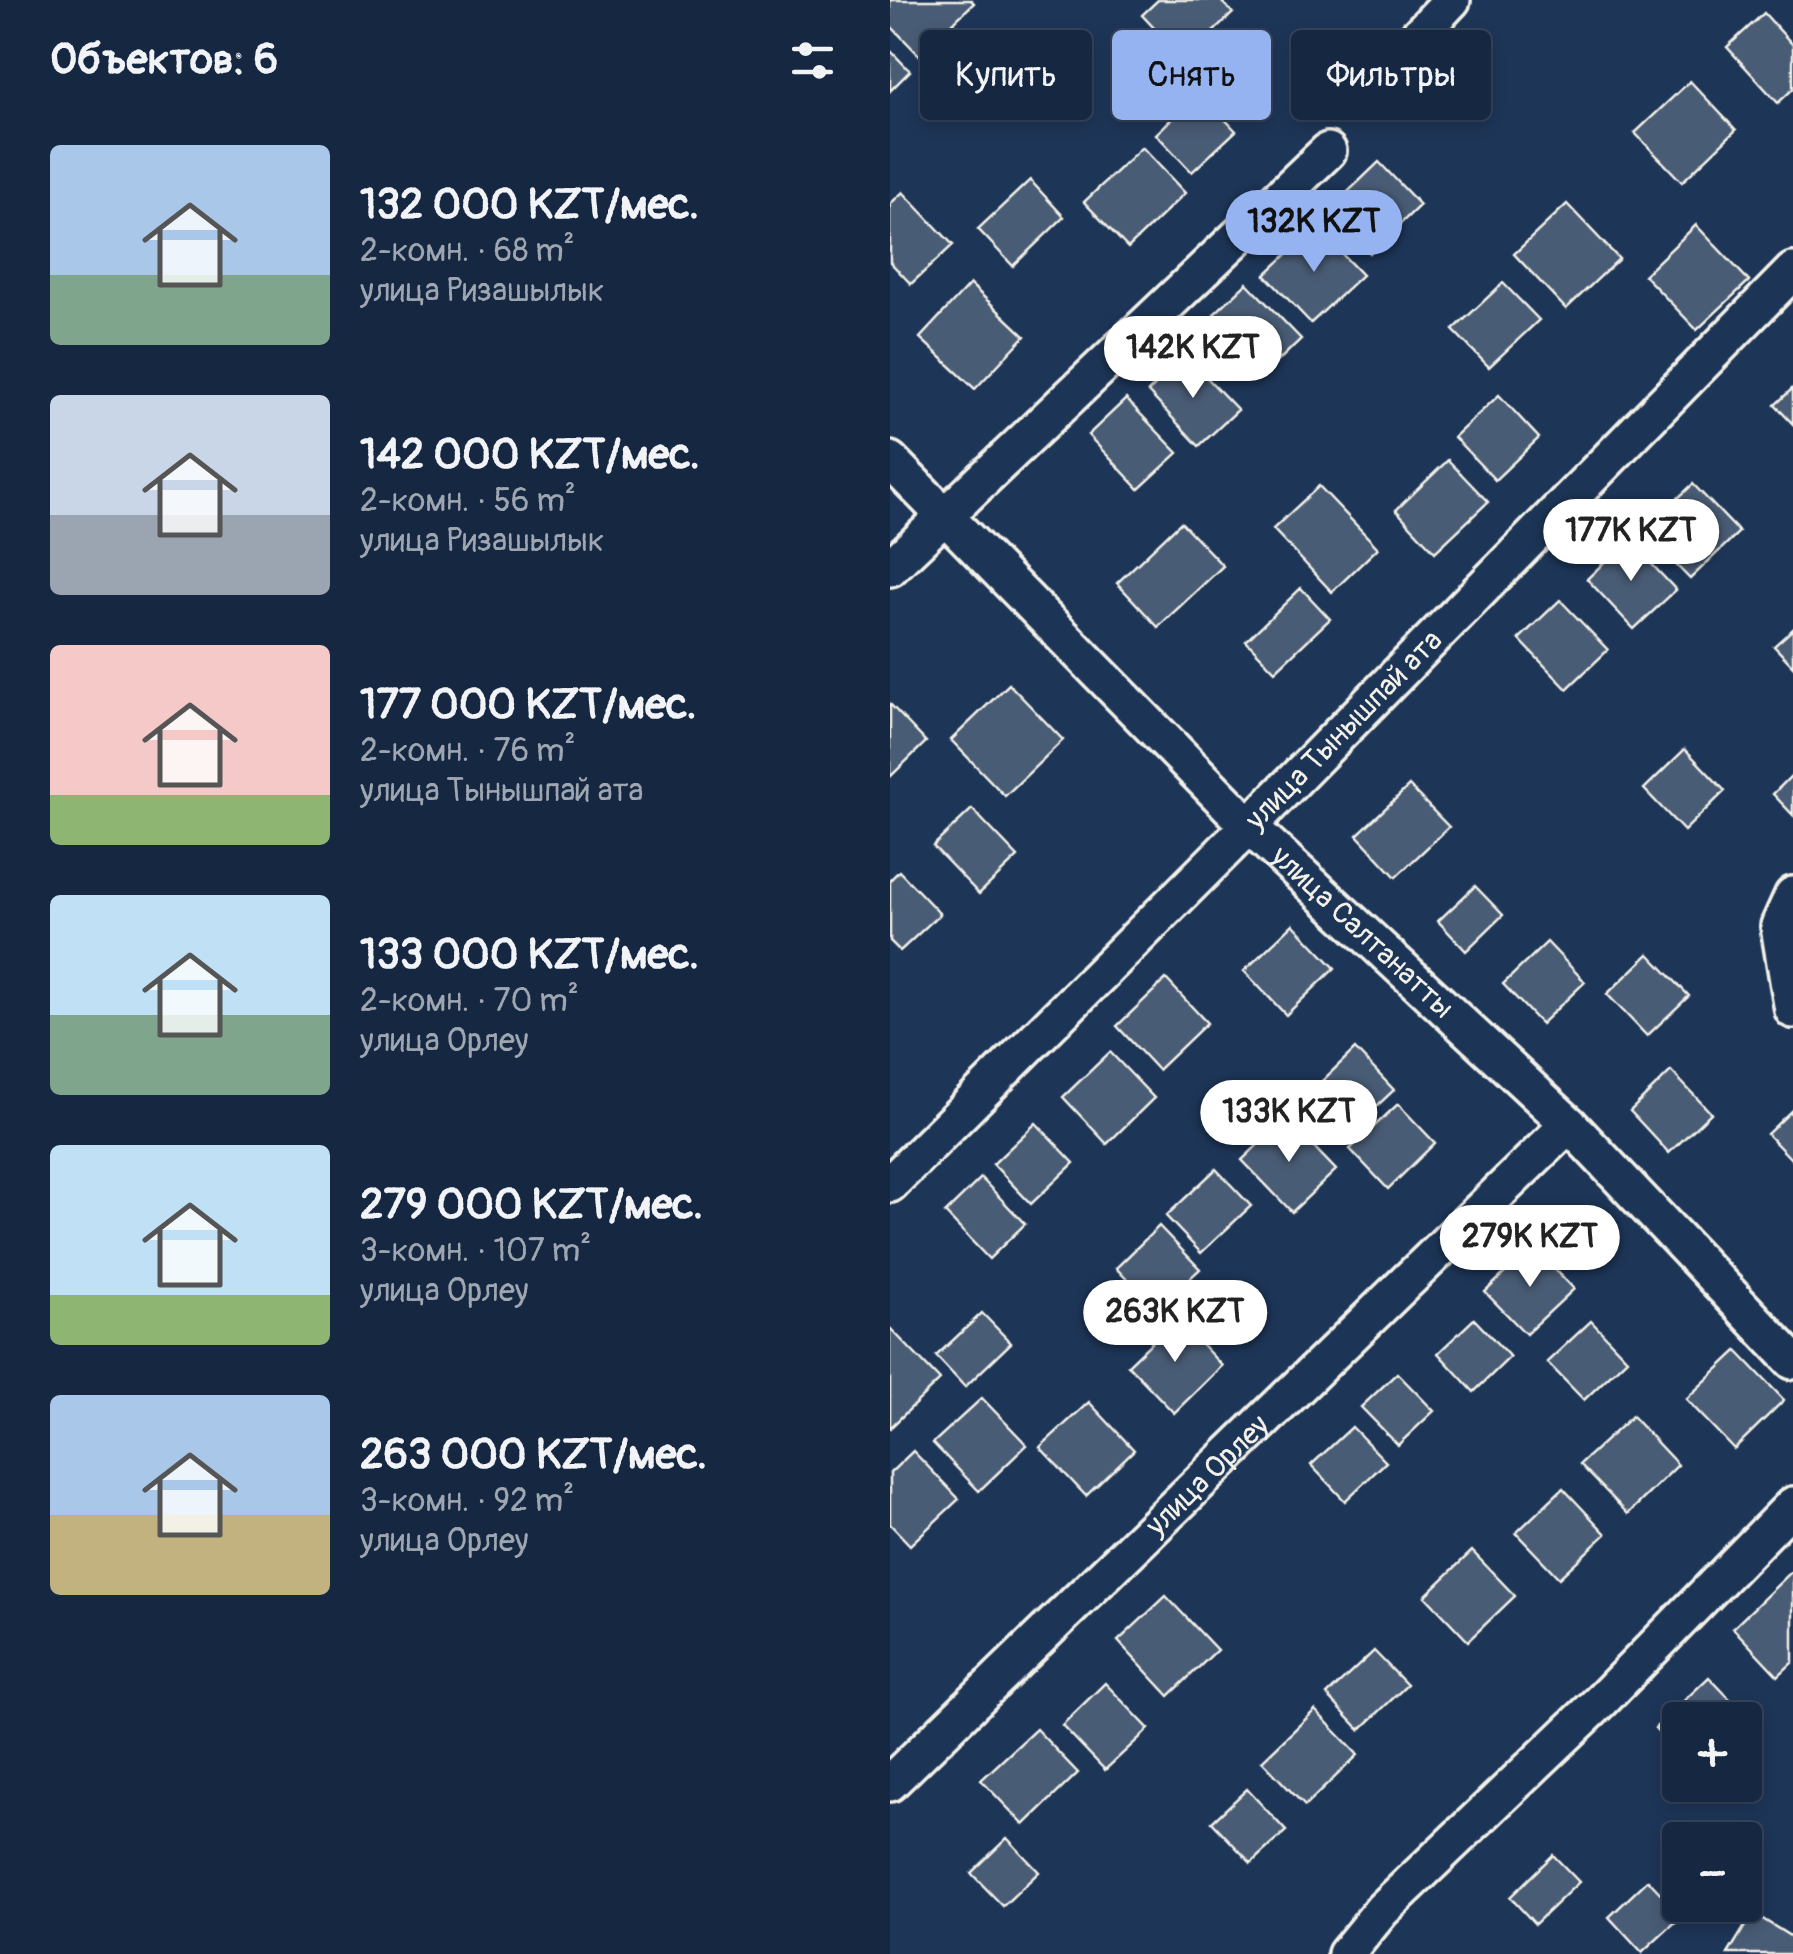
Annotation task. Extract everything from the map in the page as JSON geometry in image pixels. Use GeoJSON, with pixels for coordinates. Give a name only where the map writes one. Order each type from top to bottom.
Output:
{"type":"FeatureCollection","features":[{"type":"Feature","properties":{"kind":"street"},"geometry":{"type":"LineString","coordinates":[[1423,30],[1452,0]]}},
{"type":"Feature","properties":{"kind":"street"},"geometry":{"type":"LineString","coordinates":[[890,568],[1328,151]]}},
{"type":"Feature","properties":{"kind":"street","name":"улица Тынышпай ата"},"geometry":{"type":"LineString","coordinates":[[890,1184],[1249,826],[1793,271]]}},
{"type":"Feature","properties":{"kind":"street","name":"улица Салтанатты"},"geometry":{"type":"LineString","coordinates":[[890,460],[1249,826],[1569,1124],[1793,1360]]}},
{"type":"Feature","properties":{"kind":"street"},"geometry":{"type":"LineString","coordinates":[[1793,894],[1780,926],[1793,1010]]}},
{"type":"Feature","properties":{"kind":"street","name":"улица Орлеу"},"geometry":{"type":"LineString","coordinates":[[890,1783],[1569,1124]]}},
{"type":"Feature","properties":{"kind":"street"},"geometry":{"type":"LineString","coordinates":[[1346,1954],[1382,1910],[1602,1700],[1793,1505]]}},
{"type":"Feature","properties":{"kind":"building"},"geometry":{"type":"Polygon","coordinates":[[[890,0],[974,3],[945,30],[920,30],[919,55],[890,25],[890,0]]]}},
{"type":"Feature","properties":{"kind":"building"},"geometry":{"type":"Polygon","coordinates":[[[1158,0],[1220,0],[1233,13],[1215,30],[1156,30],[1142,15],[1158,0]]]}},
{"type":"Feature","properties":{"kind":"building"},"geometry":{"type":"Polygon","coordinates":[[[1764,13],[1793,45],[1793,89],[1778,103],[1727,47],[1764,13]]]}},
{"type":"Feature","properties":{"kind":"building"},"geometry":{"type":"Polygon","coordinates":[[[890,50],[910,71],[890,91],[890,50]]]}},
{"type":"Feature","properties":{"kind":"building"},"geometry":{"type":"Polygon","coordinates":[[[1690,81],[1736,130],[1682,182],[1635,133],[1690,81]]]}},
{"type":"Feature","properties":{"kind":"building"},"geometry":{"type":"Polygon","coordinates":[[[1170,120],[1226,120],[1236,131],[1192,172],[1156,134],[1170,120]]]}},
{"type":"Feature","properties":{"kind":"building"},"geometry":{"type":"Polygon","coordinates":[[[1142,147],[1185,193],[1128,248],[1084,202],[1142,147]]]}},
{"type":"Feature","properties":{"kind":"building"},"geometry":{"type":"Polygon","coordinates":[[[1379,162],[1420,205],[1370,253],[1329,210],[1379,162]]]}},
{"type":"Feature","properties":{"kind":"building"},"geometry":{"type":"Polygon","coordinates":[[[1030,180],[1064,217],[1013,266],[978,229],[1030,180]]]}},
{"type":"Feature","properties":{"kind":"building"},"geometry":{"type":"Polygon","coordinates":[[[903,192],[953,245],[911,284],[890,262],[890,204],[903,192]]]}},
{"type":"Feature","properties":{"kind":"building"},"geometry":{"type":"Polygon","coordinates":[[[1567,204],[1619,259],[1566,309],[1514,254],[1567,204]]]}},
{"type":"Feature","properties":{"kind":"building"},"geometry":{"type":"Polygon","coordinates":[[[1696,225],[1749,281],[1697,330],[1644,275],[1696,225]]]}},
{"type":"Feature","properties":{"kind":"building"},"geometry":{"type":"Polygon","coordinates":[[[1316,227],[1362,275],[1311,323],[1265,275],[1316,227]]]}},
{"type":"Feature","properties":{"kind":"building"},"geometry":{"type":"Polygon","coordinates":[[[1247,283],[1301,339],[1268,371],[1214,314],[1247,283]]]}},
{"type":"Feature","properties":{"kind":"building"},"geometry":{"type":"Polygon","coordinates":[[[1503,283],[1539,320],[1489,367],[1453,330],[1503,283]]]}},
{"type":"Feature","properties":{"kind":"building"},"geometry":{"type":"Polygon","coordinates":[[[970,284],[1025,336],[975,389],[920,338],[970,284]]]}},
{"type":"Feature","properties":{"kind":"building"},"geometry":{"type":"Polygon","coordinates":[[[1186,356],[1238,410],[1199,446],[1148,392],[1186,356]]]}},
{"type":"Feature","properties":{"kind":"building"},"geometry":{"type":"Polygon","coordinates":[[[1793,388],[1793,424],[1775,405],[1793,388]]]}},
{"type":"Feature","properties":{"kind":"building"},"geometry":{"type":"Polygon","coordinates":[[[1499,395],[1539,438],[1495,480],[1454,437],[1499,395]]]}},
{"type":"Feature","properties":{"kind":"building"},"geometry":{"type":"Polygon","coordinates":[[[1126,399],[1178,453],[1139,489],[1088,435],[1126,399]]]}},
{"type":"Feature","properties":{"kind":"building"},"geometry":{"type":"Polygon","coordinates":[[[1448,460],[1488,502],[1435,552],[1396,510],[1448,460]]]}},
{"type":"Feature","properties":{"kind":"building"},"geometry":{"type":"Polygon","coordinates":[[[1693,484],[1739,532],[1690,579],[1643,531],[1693,484]]]}},
{"type":"Feature","properties":{"kind":"building"},"geometry":{"type":"Polygon","coordinates":[[[1319,486],[1378,548],[1332,592],[1273,529],[1319,486]]]}},
{"type":"Feature","properties":{"kind":"building"},"geometry":{"type":"Polygon","coordinates":[[[1181,522],[1223,566],[1158,627],[1117,583],[1181,522]]]}},
{"type":"Feature","properties":{"kind":"building"},"geometry":{"type":"Polygon","coordinates":[[[1628,539],[1676,590],[1634,629],[1587,579],[1628,539]]]}},
{"type":"Feature","properties":{"kind":"building"},"geometry":{"type":"Polygon","coordinates":[[[1301,588],[1330,619],[1275,671],[1246,641],[1301,588]]]}},
{"type":"Feature","properties":{"kind":"building"},"geometry":{"type":"Polygon","coordinates":[[[1560,600],[1608,650],[1567,689],[1519,639],[1560,600]]]}},
{"type":"Feature","properties":{"kind":"building"},"geometry":{"type":"Polygon","coordinates":[[[1793,629],[1793,666],[1774,646],[1793,629]]]}},
{"type":"Feature","properties":{"kind":"building"},"geometry":{"type":"Polygon","coordinates":[[[1009,684],[1063,740],[1005,796],[951,740],[1009,684]]]}},
{"type":"Feature","properties":{"kind":"building"},"geometry":{"type":"Polygon","coordinates":[[[890,704],[926,742],[890,777],[890,704]]]}},
{"type":"Feature","properties":{"kind":"building"},"geometry":{"type":"Polygon","coordinates":[[[1685,749],[1725,791],[1684,831],[1644,789],[1685,749]]]}},
{"type":"Feature","properties":{"kind":"building"},"geometry":{"type":"Polygon","coordinates":[[[1793,774],[1793,815],[1773,794],[1793,774]]]}},
{"type":"Feature","properties":{"kind":"building"},"geometry":{"type":"Polygon","coordinates":[[[1409,786],[1449,827],[1396,877],[1357,835],[1409,786]]]}},
{"type":"Feature","properties":{"kind":"building"},"geometry":{"type":"Polygon","coordinates":[[[972,809],[1018,857],[979,894],[933,846],[972,809]]]}},
{"type":"Feature","properties":{"kind":"building"},"geometry":{"type":"Polygon","coordinates":[[[899,871],[940,914],[900,951],[890,941],[890,880],[899,871]]]}},
{"type":"Feature","properties":{"kind":"building"},"geometry":{"type":"Polygon","coordinates":[[[1475,886],[1503,915],[1466,951],[1438,921],[1475,886]]]}},
{"type":"Feature","properties":{"kind":"building"},"geometry":{"type":"Polygon","coordinates":[[[1293,924],[1335,968],[1286,1015],[1244,971],[1293,924]]]}},
{"type":"Feature","properties":{"kind":"building"},"geometry":{"type":"Polygon","coordinates":[[[1547,942],[1585,982],[1541,1024],[1503,984],[1547,942]]]}},
{"type":"Feature","properties":{"kind":"building"},"geometry":{"type":"Polygon","coordinates":[[[1649,954],[1689,996],[1647,1036],[1607,994],[1649,954]]]}},
{"type":"Feature","properties":{"kind":"building"},"geometry":{"type":"Polygon","coordinates":[[[1166,979],[1207,1023],[1158,1070],[1117,1026],[1166,979]]]}},
{"type":"Feature","properties":{"kind":"building"},"geometry":{"type":"Polygon","coordinates":[[[1355,1049],[1394,1090],[1361,1121],[1322,1081],[1355,1049]]]}},
{"type":"Feature","properties":{"kind":"building"},"geometry":{"type":"Polygon","coordinates":[[[1110,1052],[1154,1098],[1107,1144],[1063,1097],[1110,1052]]]}},
{"type":"Feature","properties":{"kind":"building"},"geometry":{"type":"Polygon","coordinates":[[[1671,1071],[1711,1113],[1669,1153],[1630,1111],[1671,1071]]]}},
{"type":"Feature","properties":{"kind":"building"},"geometry":{"type":"Polygon","coordinates":[[[1398,1104],[1435,1143],[1388,1189],[1350,1149],[1398,1104]]]}},
{"type":"Feature","properties":{"kind":"building"},"geometry":{"type":"Polygon","coordinates":[[[1793,1109],[1793,1161],[1767,1134],[1793,1109]]]}},
{"type":"Feature","properties":{"kind":"building"},"geometry":{"type":"Polygon","coordinates":[[[1286,1118],[1336,1170],[1292,1212],[1242,1160],[1286,1118]]]}},
{"type":"Feature","properties":{"kind":"building"},"geometry":{"type":"Polygon","coordinates":[[[1036,1123],[1074,1163],[1031,1204],[993,1164],[1036,1123]]]}},
{"type":"Feature","properties":{"kind":"building"},"geometry":{"type":"Polygon","coordinates":[[[1216,1169],[1251,1206],[1201,1253],[1166,1216],[1216,1169]]]}},
{"type":"Feature","properties":{"kind":"building"},"geometry":{"type":"Polygon","coordinates":[[[981,1178],[1025,1224],[989,1259],[945,1213],[981,1178]]]}},
{"type":"Feature","properties":{"kind":"building"},"geometry":{"type":"Polygon","coordinates":[[[1159,1226],[1200,1269],[1156,1310],[1116,1268],[1159,1226]]]}},
{"type":"Feature","properties":{"kind":"building"},"geometry":{"type":"Polygon","coordinates":[[[1533,1246],[1574,1289],[1526,1334],[1485,1292],[1533,1246]]]}},
{"type":"Feature","properties":{"kind":"building"},"geometry":{"type":"Polygon","coordinates":[[[982,1313],[1011,1343],[965,1387],[936,1356],[982,1313]]]}},
{"type":"Feature","properties":{"kind":"building"},"geometry":{"type":"Polygon","coordinates":[[[1177,1318],[1222,1366],[1174,1413],[1128,1365],[1177,1318]]]}},
{"type":"Feature","properties":{"kind":"building"},"geometry":{"type":"Polygon","coordinates":[[[1474,1319],[1510,1357],[1474,1392],[1438,1353],[1474,1319]]]}},
{"type":"Feature","properties":{"kind":"building"},"geometry":{"type":"Polygon","coordinates":[[[1591,1321],[1627,1359],[1584,1400],[1547,1362],[1591,1321]]]}},
{"type":"Feature","properties":{"kind":"building"},"geometry":{"type":"Polygon","coordinates":[[[890,1328],[940,1380],[890,1428],[890,1328]]]}},
{"type":"Feature","properties":{"kind":"building"},"geometry":{"type":"Polygon","coordinates":[[[1737,1351],[1784,1400],[1734,1449],[1686,1399],[1737,1351]]]}},
{"type":"Feature","properties":{"kind":"building"},"geometry":{"type":"Polygon","coordinates":[[[1397,1373],[1434,1411],[1398,1445],[1361,1407],[1397,1373]]]}},
{"type":"Feature","properties":{"kind":"building"},"geometry":{"type":"Polygon","coordinates":[[[982,1398],[1027,1445],[979,1491],[933,1443],[982,1398]]]}},
{"type":"Feature","properties":{"kind":"building"},"geometry":{"type":"Polygon","coordinates":[[[1089,1402],[1134,1450],[1086,1496],[1040,1447],[1089,1402]]]}},
{"type":"Feature","properties":{"kind":"building"},"geometry":{"type":"Polygon","coordinates":[[[1632,1416],[1678,1465],[1628,1514],[1580,1464],[1632,1416]]]}},
{"type":"Feature","properties":{"kind":"building"},"geometry":{"type":"Polygon","coordinates":[[[1352,1427],[1386,1462],[1345,1501],[1311,1465],[1352,1427]]]}},
{"type":"Feature","properties":{"kind":"building"},"geometry":{"type":"Polygon","coordinates":[[[913,1451],[959,1499],[910,1545],[890,1524],[890,1473],[913,1451]]]}},
{"type":"Feature","properties":{"kind":"building"},"geometry":{"type":"Polygon","coordinates":[[[1563,1488],[1606,1534],[1559,1578],[1516,1533],[1563,1488]]]}},
{"type":"Feature","properties":{"kind":"building"},"geometry":{"type":"Polygon","coordinates":[[[1472,1551],[1515,1596],[1468,1641],[1425,1596],[1472,1551]]]}},
{"type":"Feature","properties":{"kind":"building"},"geometry":{"type":"Polygon","coordinates":[[[1791,1572],[1793,1662],[1778,1676],[1733,1628],[1791,1572]]]}},
{"type":"Feature","properties":{"kind":"building"},"geometry":{"type":"Polygon","coordinates":[[[1166,1596],[1217,1650],[1169,1696],[1118,1641],[1166,1596]]]}},
{"type":"Feature","properties":{"kind":"building"},"geometry":{"type":"Polygon","coordinates":[[[1374,1651],[1407,1685],[1360,1730],[1327,1695],[1374,1651]]]}},
{"type":"Feature","properties":{"kind":"building"},"geometry":{"type":"Polygon","coordinates":[[[1709,1677],[1733,1702],[1683,1702],[1709,1677]]]}},
{"type":"Feature","properties":{"kind":"building"},"geometry":{"type":"Polygon","coordinates":[[[1105,1683],[1149,1729],[1105,1770],[1062,1725],[1105,1683]]]}},
{"type":"Feature","properties":{"kind":"building"},"geometry":{"type":"Polygon","coordinates":[[[1315,1710],[1358,1755],[1305,1806],[1262,1761],[1315,1710]]]}},
{"type":"Feature","properties":{"kind":"building"},"geometry":{"type":"Polygon","coordinates":[[[1036,1729],[1078,1773],[1024,1825],[981,1780],[1036,1729]]]}},
{"type":"Feature","properties":{"kind":"building"},"geometry":{"type":"Polygon","coordinates":[[[1247,1789],[1286,1831],[1251,1863],[1212,1822],[1247,1789]]]}},
{"type":"Feature","properties":{"kind":"building"},"geometry":{"type":"Polygon","coordinates":[[[1007,1838],[1039,1872],[1003,1906],[971,1873],[1007,1838]]]}},
{"type":"Feature","properties":{"kind":"building"},"geometry":{"type":"Polygon","coordinates":[[[1553,1855],[1579,1882],[1535,1924],[1510,1897],[1553,1855]]]}},
{"type":"Feature","properties":{"kind":"building"},"geometry":{"type":"Polygon","coordinates":[[[1648,1880],[1662,1895],[1662,1922],[1676,1922],[1642,1953],[1609,1917],[1648,1880]]]}},
{"type":"Feature","properties":{"kind":"building"},"geometry":{"type":"Polygon","coordinates":[[[1762,1919],[1793,1938],[1792,1954],[1728,1954],[1748,1922],[1762,1922],[1762,1919]]]}}]}
